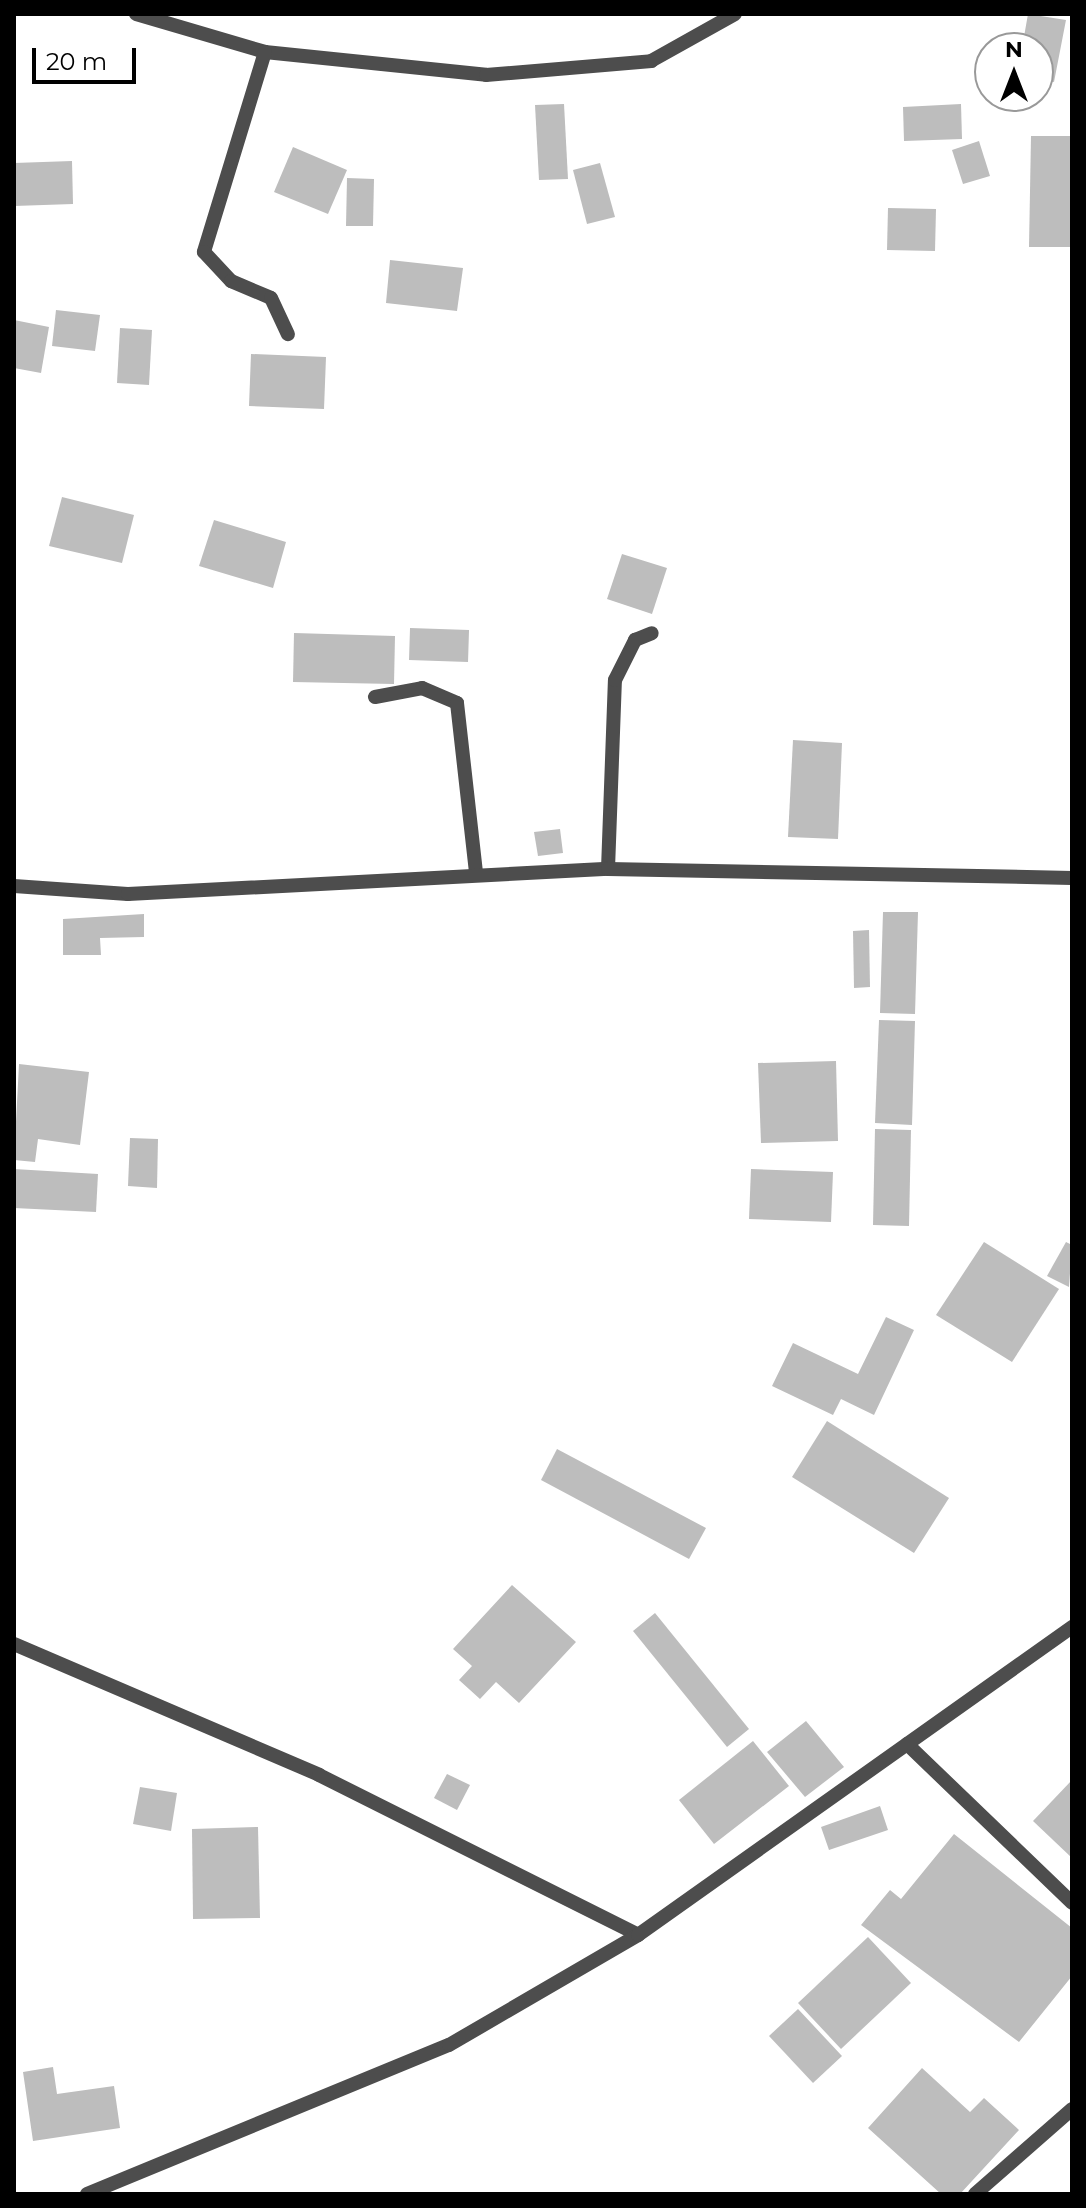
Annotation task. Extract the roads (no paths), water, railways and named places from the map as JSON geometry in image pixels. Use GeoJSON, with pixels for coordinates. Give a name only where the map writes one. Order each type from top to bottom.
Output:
{"type":"FeatureCollection","features":[{"type":"Feature","properties":{"kind":"street"},"geometry":{"type":"LineString","coordinates":[[136,14],[265,52],[486,75],[651,61],[735,14]]}},
{"type":"Feature","properties":{"kind":"street"},"geometry":{"type":"LineString","coordinates":[[265,52],[204,252],[231,281],[271,298],[288,334]]}},
{"type":"Feature","properties":{"kind":"street"},"geometry":{"type":"LineString","coordinates":[[608,869],[615,680],[635,640],[652,633]]}},
{"type":"Feature","properties":{"kind":"street"},"geometry":{"type":"LineString","coordinates":[[375,697],[422,688],[457,703],[476,872]]}},
{"type":"Feature","properties":{"kind":"street"},"geometry":{"type":"LineString","coordinates":[[14,886],[128,894],[476,872],[608,869],[1072,878]]}},
{"type":"Feature","properties":{"kind":"street"},"geometry":{"type":"LineString","coordinates":[[87,2194],[449,2045],[638,1935],[1072,1627]]}},
{"type":"Feature","properties":{"kind":"street"},"geometry":{"type":"LineString","coordinates":[[14,1644],[319,1775],[638,1935]]}},
{"type":"Feature","properties":{"kind":"street"},"geometry":{"type":"LineString","coordinates":[[907,1744],[1072,1903]]}},
{"type":"Feature","properties":{"kind":"street"},"geometry":{"type":"LineString","coordinates":[[975,2194],[1072,2109]]}}]}
